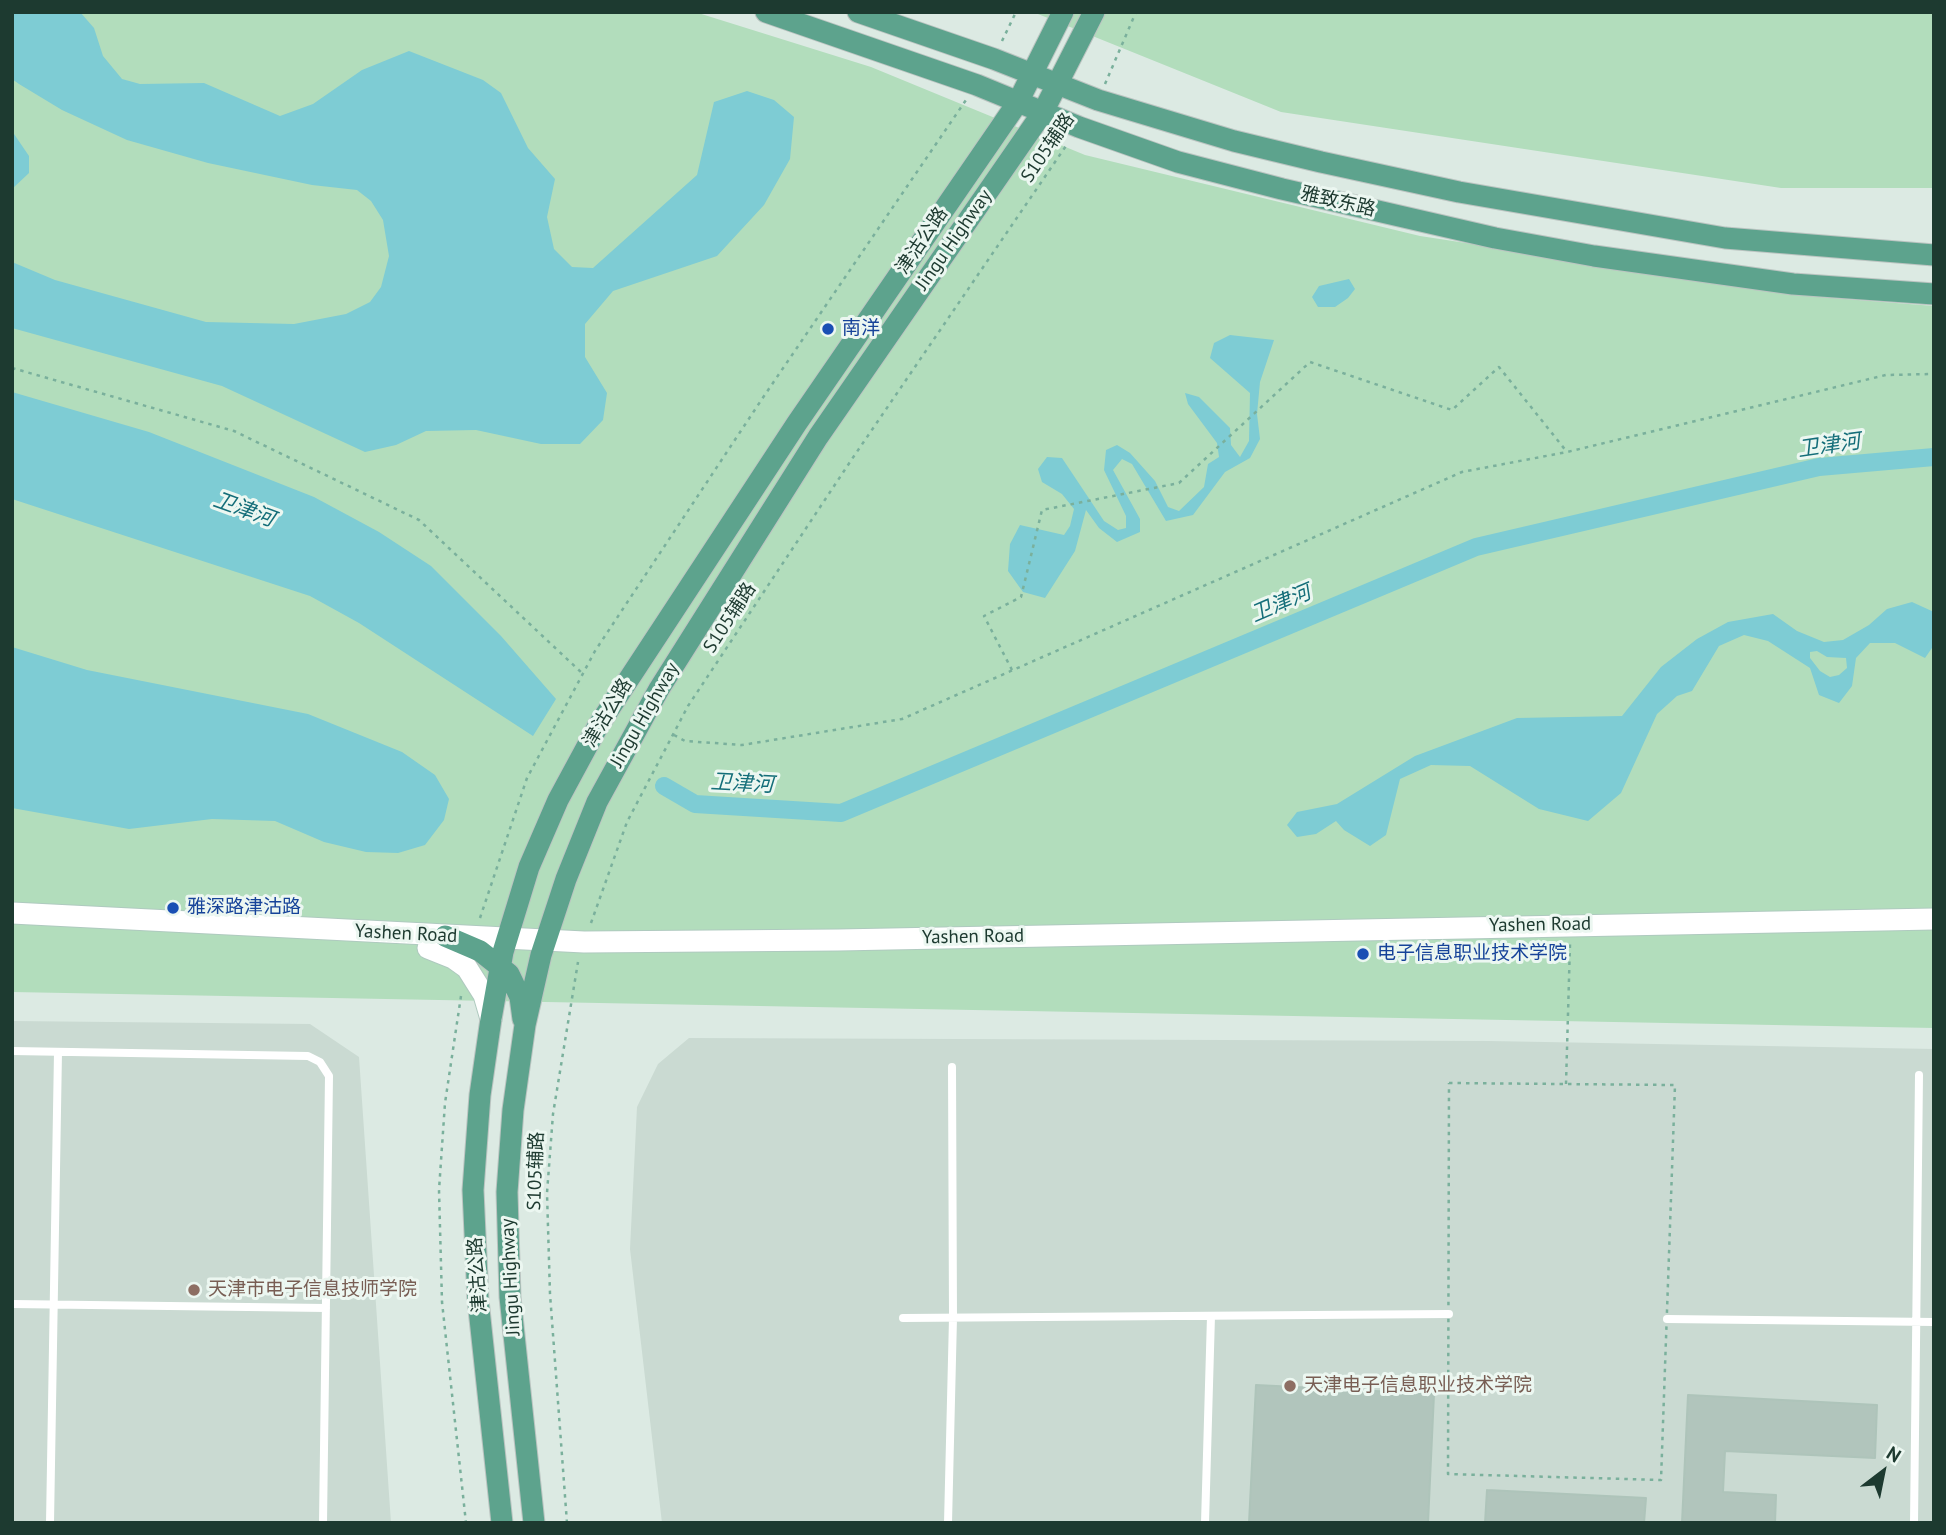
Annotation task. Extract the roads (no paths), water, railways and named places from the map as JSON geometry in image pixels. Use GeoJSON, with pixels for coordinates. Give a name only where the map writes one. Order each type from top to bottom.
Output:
{"type":"FeatureCollection","features":[{"type":"Feature","properties":{"kind":"main road","name":"雅致东路"},"geometry":{"type":"LineString","coordinates":[[766,12],[977,85],[1079,127],[1178,162],[1495,238],[1594,256],[1793,284],[1934,294]]}},
{"type":"Feature","properties":{"kind":"main road","name":"雅致东路"},"geometry":{"type":"LineString","coordinates":[[858,12],[1034,74],[1098,100],[1234,141],[1459,192],[1725,238],[1934,255]]}},
{"type":"Feature","properties":{"kind":"main road","name":"津沽公路"},"geometry":{"type":"LineString","coordinates":[[502,1523],[478,1300],[473,1190],[480,1095],[503,952],[534,856],[558,800],[598,726],[797,423],[1018,102],[1063,12]]}},
{"type":"Feature","properties":{"kind":"main road","name":"Jingu Highway"},"geometry":{"type":"LineString","coordinates":[[534,1523],[510,1297],[507,1192],[513,1110],[525,1025],[544,947],[597,802],[659,688],[818,437],[1043,112],[1094,12]]}},
{"type":"Feature","properties":{"kind":"main road"},"geometry":{"type":"LineString","coordinates":[[436,942],[480,951]]}},
{"type":"Feature","properties":{"kind":"main road"},"geometry":{"type":"LineString","coordinates":[[503,952],[516,985],[525,1025]]}},
{"type":"Feature","properties":{"kind":"street","name":"Yashen Road"},"geometry":{"type":"LineString","coordinates":[[12,913],[436,942],[503,952]]}},
{"type":"Feature","properties":{"kind":"street","name":"Yashen Road"},"geometry":{"type":"LineString","coordinates":[[582,948],[838,940],[1934,919]]}},
{"type":"Feature","properties":{"kind":"street","name":"Yashen Road"},"geometry":{"type":"LineString","coordinates":[[12,926],[436,942]]}},
{"type":"Feature","properties":{"kind":"street","name":"Yashen Road"},"geometry":{"type":"LineString","coordinates":[[480,951],[503,952],[544,947],[1934,932]]}},
{"type":"Feature","properties":{"kind":"street"},"geometry":{"type":"LineString","coordinates":[[436,942],[467,968],[484,995],[491,1019]]}},
{"type":"Feature","properties":{"kind":"lane"},"geometry":{"type":"LineString","coordinates":[[12,1051],[308,1056],[320,1062],[329,1076],[323,1523]]}},
{"type":"Feature","properties":{"kind":"lane"},"geometry":{"type":"LineString","coordinates":[[50,1523],[58,1052]]}},
{"type":"Feature","properties":{"kind":"lane"},"geometry":{"type":"LineString","coordinates":[[948,1523],[953,1318],[952,1067]]}},
{"type":"Feature","properties":{"kind":"lane"},"geometry":{"type":"LineString","coordinates":[[1914,1523],[1919,1075]]}},
{"type":"Feature","properties":{"kind":"lane"},"geometry":{"type":"LineString","coordinates":[[12,1304],[326,1308]]}},
{"type":"Feature","properties":{"kind":"lane"},"geometry":{"type":"LineString","coordinates":[[903,1318],[1449,1314]]}},
{"type":"Feature","properties":{"kind":"lane"},"geometry":{"type":"LineString","coordinates":[[1205,1523],[1211,1316]]}},
{"type":"Feature","properties":{"kind":"lane"},"geometry":{"type":"LineString","coordinates":[[1667,1319],[1934,1322]]}},
{"type":"Feature","properties":{"kind":"water"},"geometry":{"type":"Polygon","coordinates":[[[12,12],[80,12],[94,28],[103,56],[122,79],[140,84],[204,83],[280,116],[313,104],[362,70],[409,51],[483,80],[501,93],[528,148],[555,179],[547,217],[554,249],[572,267],[593,268],[697,175],[714,102],[747,91],[774,100],[794,117],[790,159],[764,205],[717,256],[613,291],[585,324],[585,357],[607,393],[603,420],[580,444],[541,444],[476,430],[426,431],[396,445],[365,452],[222,386],[12,328],[12,262],[55,280],[206,322],[294,324],[346,314],[370,302],[381,287],[389,256],[383,220],[371,201],[357,190],[312,185],[208,163],[127,140],[62,110],[19,84],[12,79],[12,12]]]}},
{"type":"Feature","properties":{"kind":"water"},"geometry":{"type":"Polygon","coordinates":[[[12,131],[29,156],[29,173],[12,189],[12,131]]]}},
{"type":"Feature","properties":{"kind":"water"},"geometry":{"type":"Polygon","coordinates":[[[1349,279],[1355,289],[1348,298],[1335,307],[1318,307],[1312,297],[1319,286],[1349,279]]]}},
{"type":"Feature","properties":{"kind":"water"},"geometry":{"type":"Polygon","coordinates":[[[1230,335],[1274,340],[1260,382],[1257,414],[1260,439],[1250,458],[1225,472],[1193,515],[1166,521],[1132,464],[1122,459],[1113,470],[1140,519],[1140,532],[1117,542],[1099,528],[1086,510],[1075,551],[1045,598],[1023,592],[1008,571],[1010,544],[1020,525],[1064,535],[1070,526],[1074,509],[1062,494],[1042,482],[1038,469],[1047,457],[1062,458],[1104,521],[1118,530],[1126,528],[1126,516],[1104,470],[1106,450],[1117,445],[1130,453],[1155,481],[1168,507],[1179,511],[1204,487],[1208,464],[1219,457],[1217,443],[1188,404],[1185,393],[1199,397],[1230,428],[1231,445],[1240,457],[1249,441],[1250,393],[1210,358],[1214,343],[1230,335]]]}},
{"type":"Feature","properties":{"kind":"water"},"geometry":{"type":"Polygon","coordinates":[[[12,392],[149,432],[314,497],[379,532],[431,566],[501,636],[556,699],[533,736],[359,623],[310,596],[12,499],[12,392]]]}},
{"type":"Feature","properties":{"kind":"water"},"geometry":{"type":"Polygon","coordinates":[[[1912,602],[1934,612],[1934,645],[1925,658],[1895,643],[1870,643],[1856,658],[1852,686],[1839,703],[1819,695],[1810,668],[1768,641],[1744,635],[1719,646],[1692,691],[1677,696],[1657,714],[1621,793],[1588,821],[1539,809],[1470,766],[1431,765],[1400,779],[1386,835],[1370,846],[1344,830],[1336,821],[1316,834],[1297,837],[1287,825],[1297,812],[1337,804],[1415,756],[1517,718],[1622,716],[1661,667],[1697,639],[1728,622],[1773,614],[1797,631],[1824,642],[1843,640],[1869,625],[1887,609],[1912,602]],[[1817,651],[1810,652],[1810,658],[1820,671],[1830,677],[1839,675],[1847,668],[1846,658],[1827,657],[1817,651]]]}},
{"type":"Feature","properties":{"kind":"water"},"geometry":{"type":"Polygon","coordinates":[[[12,647],[87,670],[308,714],[402,752],[435,775],[449,799],[444,820],[425,845],[398,853],[366,852],[324,842],[275,821],[212,819],[129,829],[12,808],[12,647]]]}},
{"type":"Feature","properties":{"kind":"waterway","name":"卫津河"},"geometry":{"type":"LineString","coordinates":[[664,786],[695,804],[841,813],[1476,547],[1819,467],[1934,457]]}},
{"type":"Feature","properties":{"kind":"place","name":"南洋"},"geometry":{"type":"Point","coordinates":[828,329]}},
{"type":"Feature","properties":{"kind":"place","name":"雅深路津沽路"},"geometry":{"type":"Point","coordinates":[173,908]}},
{"type":"Feature","properties":{"kind":"place","name":"电子信息职业技术学院"},"geometry":{"type":"Point","coordinates":[1363,954]}},
{"type":"Feature","properties":{"kind":"place","name":"天津市电子信息技师学院"},"geometry":{"type":"Point","coordinates":[194,1290]}},
{"type":"Feature","properties":{"kind":"place","name":"天津电子信息职业技术学院"},"geometry":{"type":"Point","coordinates":[1290,1386]}}]}
